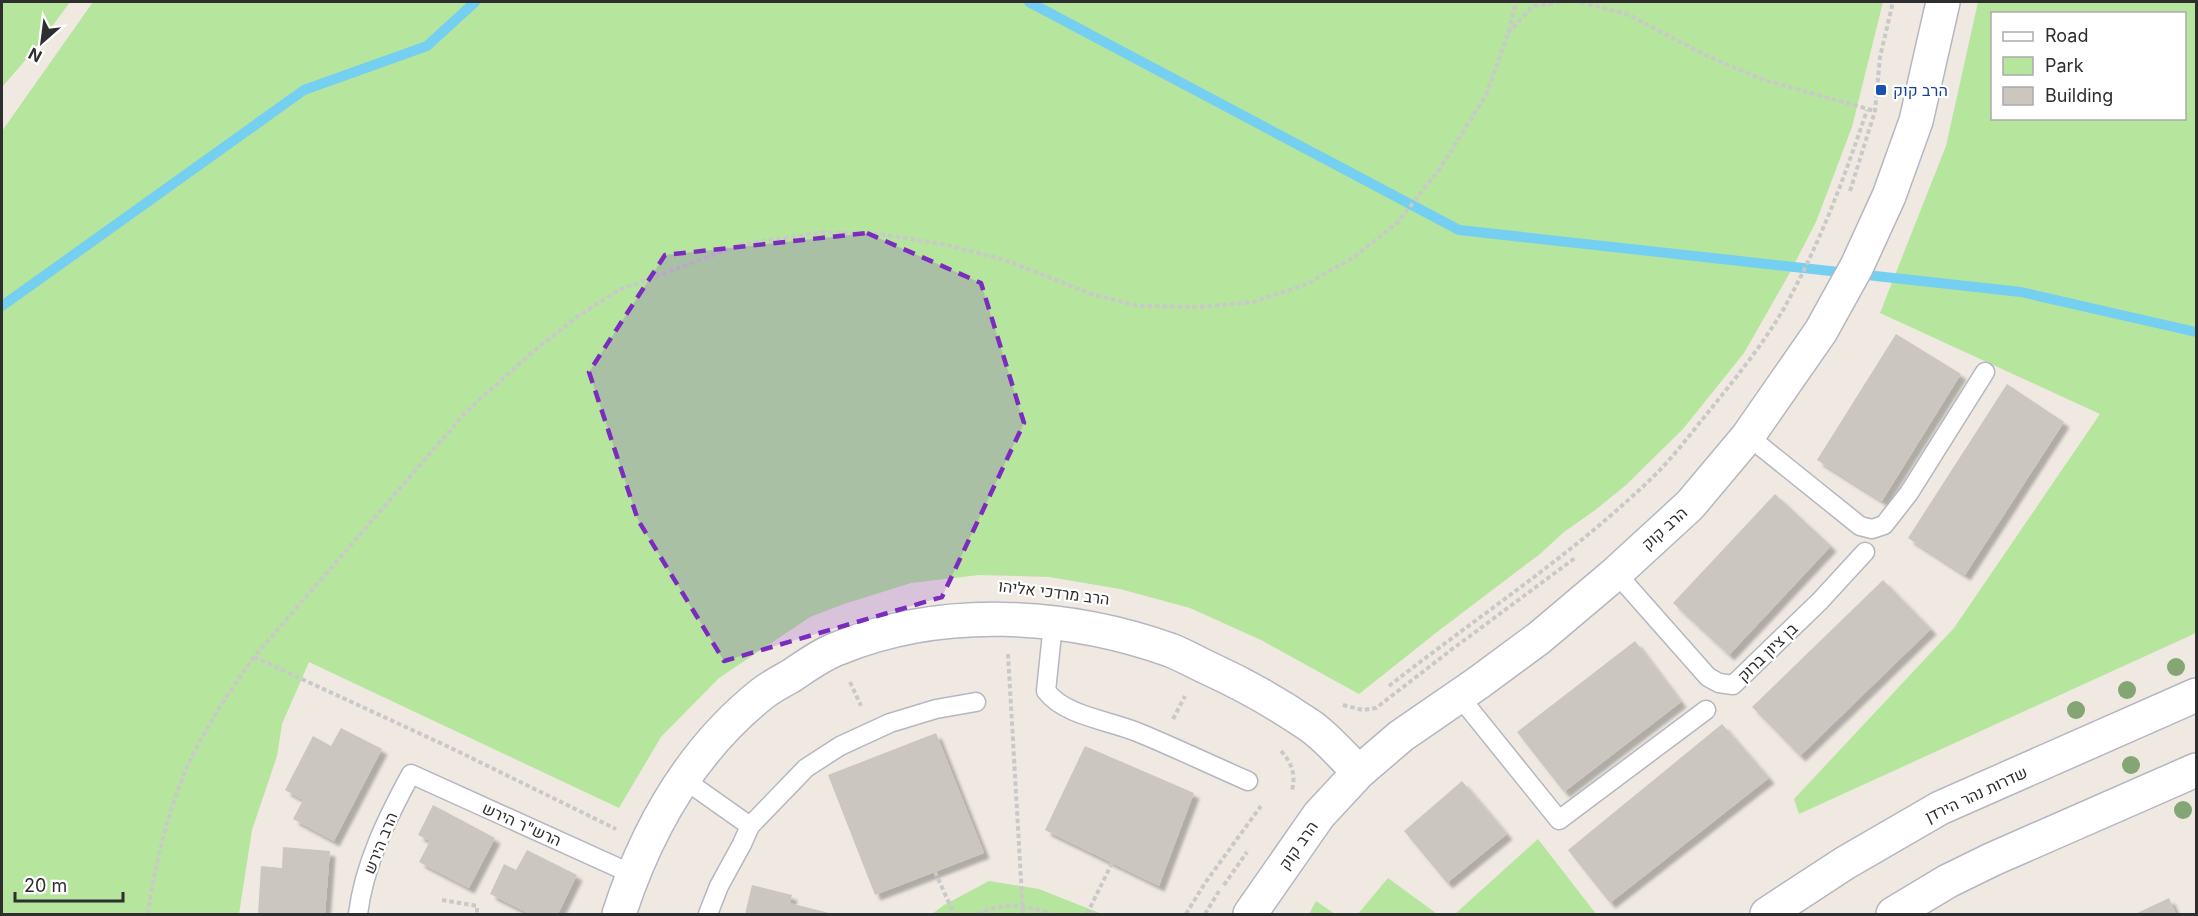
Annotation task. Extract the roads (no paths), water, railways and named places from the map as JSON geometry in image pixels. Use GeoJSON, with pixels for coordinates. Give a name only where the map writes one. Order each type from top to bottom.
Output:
{"type":"FeatureCollection","features":[{"type":"Feature","properties":{"kind":"street","name":"הרב קוק"},"geometry":{"type":"LineString","coordinates":[[1250,915],[1319,815],[1359,772],[1401,736],[1539,638],[1616,573],[1690,505],[1748,436],[1821,331],[1857,266],[1880,216],[1916,120],[1942,2]]}},
{"type":"Feature","properties":{"kind":"street","name":"הרב מרדכי אליהו"},"geometry":{"type":"LineString","coordinates":[[619,915],[632,874],[682,778],[731,721],[764,692],[838,648],[914,626],[957,620],[1008,618],[1093,629],[1172,650],[1249,687],[1311,726],[1359,772]]}},
{"type":"Feature","properties":{"kind":"street","name":"שדרות נהר הירדן"},"geometry":{"type":"LineString","coordinates":[[1767,915],[1845,863],[1940,808],[2196,695]]}},
{"type":"Feature","properties":{"kind":"street"},"geometry":{"type":"LineString","coordinates":[[1893,915],[1957,877],[2195,774]]}},
{"type":"Feature","properties":{"kind":"lane"},"geometry":{"type":"LineString","coordinates":[[1748,436],[1860,526],[1872,529],[1884,525],[1909,493],[1985,372]]}},
{"type":"Feature","properties":{"kind":"lane","name":"בן ציון ברוק"},"geometry":{"type":"LineString","coordinates":[[1616,573],[1708,677],[1719,683],[1732,685],[1820,601],[1865,552]]}},
{"type":"Feature","properties":{"kind":"lane"},"geometry":{"type":"LineString","coordinates":[[1053,624],[1046,691],[1053,700],[1065,708],[1136,732],[1248,781]]}},
{"type":"Feature","properties":{"kind":"lane"},"geometry":{"type":"LineString","coordinates":[[1460,696],[1559,820],[1706,710]]}},
{"type":"Feature","properties":{"kind":"lane"},"geometry":{"type":"LineString","coordinates":[[708,915],[718,886],[750,826],[806,768],[840,746],[899,720],[936,709],[976,702]]}},
{"type":"Feature","properties":{"kind":"lane","name":"הרש\"ר הירש"},"geometry":{"type":"LineString","coordinates":[[411,774],[632,874]]}},
{"type":"Feature","properties":{"kind":"lane","name":"הרב הירש"},"geometry":{"type":"LineString","coordinates":[[358,915],[367,874],[376,848],[411,774]]}},
{"type":"Feature","properties":{"kind":"lane"},"geometry":{"type":"LineString","coordinates":[[682,778],[750,826]]}},
{"type":"Feature","properties":{"kind":"waterway"},"geometry":{"type":"LineString","coordinates":[[2,306],[304,90],[427,46],[475,2]]}},
{"type":"Feature","properties":{"kind":"waterway"},"geometry":{"type":"LineString","coordinates":[[1029,2],[1459,230],[2021,292],[2196,332]]}},
{"type":"Feature","properties":{"kind":"place","name":"הרב קוק"},"geometry":{"type":"Point","coordinates":[1881,90]}}]}
